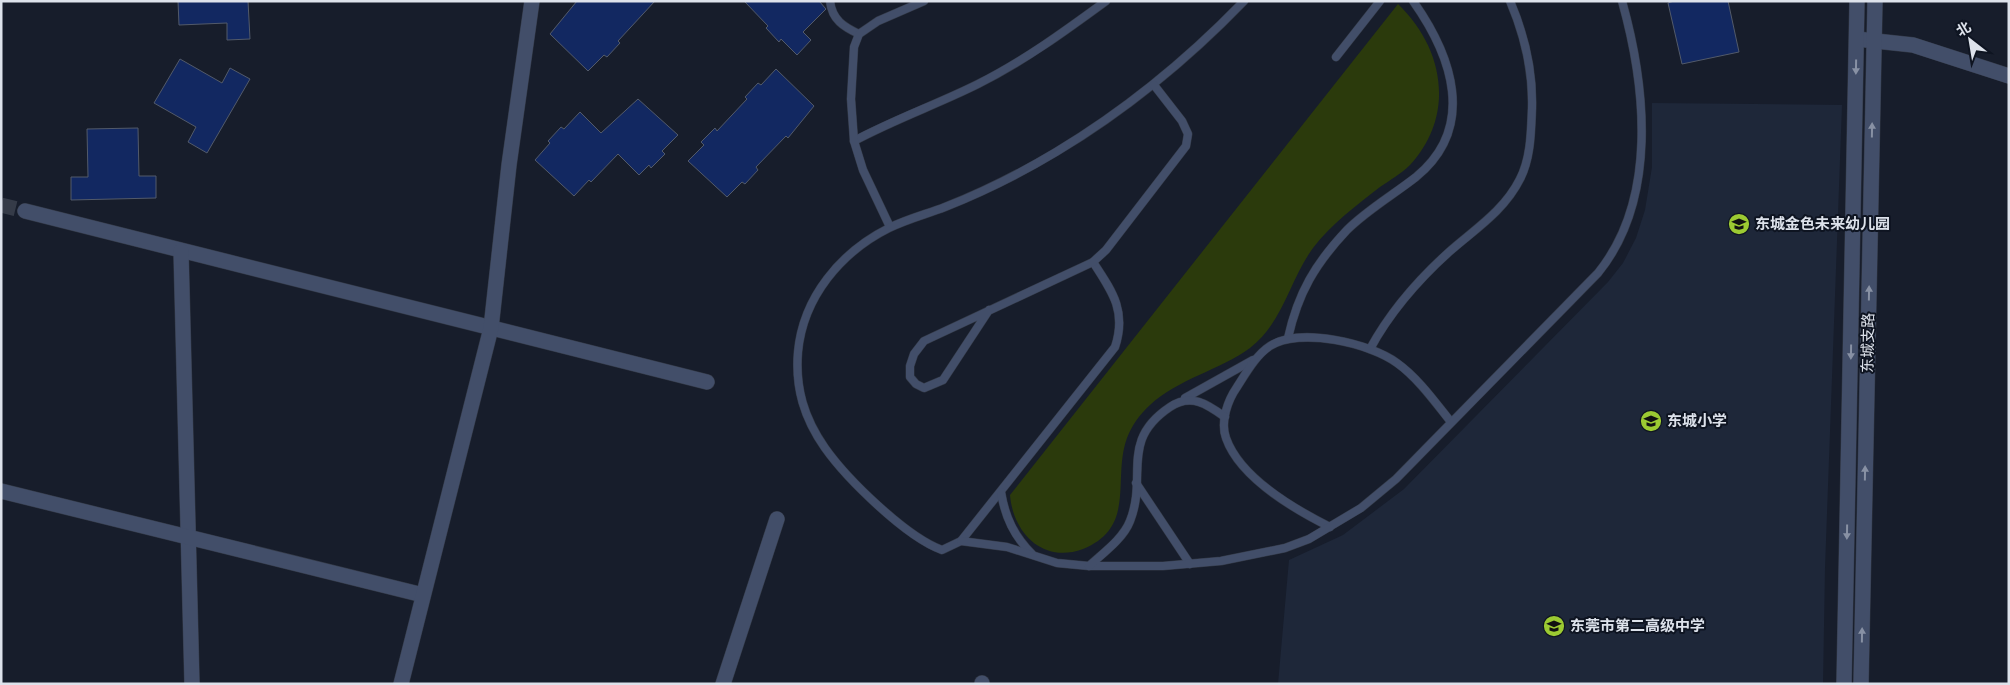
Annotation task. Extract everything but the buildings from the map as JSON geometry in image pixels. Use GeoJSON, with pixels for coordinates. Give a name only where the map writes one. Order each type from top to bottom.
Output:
{"type":"FeatureCollection","features":[{"type":"Feature","properties":{"kind":"street"},"geometry":{"type":"LineString","coordinates":[[401,684],[490,328],[509,165],[532,1]]}},
{"type":"Feature","properties":{"kind":"street","name":"东城支路"},"geometry":{"type":"LineString","coordinates":[[1844,684],[1857,1]]}},
{"type":"Feature","properties":{"kind":"street","name":"东城支路"},"geometry":{"type":"LineString","coordinates":[[1861,684],[1875,1]]}},
{"type":"Feature","properties":{"kind":"street"},"geometry":{"type":"LineString","coordinates":[[1857,39],[1920,47],[2009,76]]}},
{"type":"Feature","properties":{"kind":"street"},"geometry":{"type":"LineString","coordinates":[[25,211],[706,382]]}},
{"type":"Feature","properties":{"kind":"street"},"geometry":{"type":"LineString","coordinates":[[182,251],[192,684]]}},
{"type":"Feature","properties":{"kind":"street"},"geometry":{"type":"LineString","coordinates":[[1,491],[188,539],[424,595]]}},
{"type":"Feature","properties":{"kind":"street"},"geometry":{"type":"LineString","coordinates":[[723,684],[777,519]]}},
{"type":"Feature","properties":{"kind":"lane"},"geometry":{"type":"LineString","coordinates":[[830,1],[831,9],[841,25],[859,34]]}},
{"type":"Feature","properties":{"kind":"lane"},"geometry":{"type":"LineString","coordinates":[[890,228],[863,170],[854,141],[851,99],[854,47],[859,34],[878,21],[924,1]]}},
{"type":"Feature","properties":{"kind":"lane"},"geometry":{"type":"LineString","coordinates":[[854,141],[890,122],[979,84],[1042,46],[1106,1]]}},
{"type":"Feature","properties":{"kind":"lane"},"geometry":{"type":"LineString","coordinates":[[1093,262],[1117,301],[1120,320],[1119,335],[1115,347],[960,541],[942,550],[926,544],[865,494],[834,461],[814,432],[800,401],[797,368],[800,335],[811,303],[826,279],[844,260],[890,228],[946,207],[1039,162],[1105,121],[1154,85],[1208,38],[1244,1]]}},
{"type":"Feature","properties":{"kind":"lane"},"geometry":{"type":"LineString","coordinates":[[1336,58],[1380,1]]}},
{"type":"Feature","properties":{"kind":"lane"},"geometry":{"type":"LineString","coordinates":[[1288,338],[1294,310],[1302,292],[1322,259],[1348,229],[1416,176],[1434,159],[1445,143],[1451,124],[1450,78],[1442,52],[1428,24],[1413,1]]}},
{"type":"Feature","properties":{"kind":"lane"},"geometry":{"type":"LineString","coordinates":[[1370,349],[1400,304],[1425,274],[1495,214],[1521,179],[1528,158],[1532,129],[1530,72],[1521,27],[1510,1]]}},
{"type":"Feature","properties":{"kind":"lane"},"geometry":{"type":"LineString","coordinates":[[960,541],[1007,547],[1057,563],[1089,566],[1190,564],[1230,560],[1285,548],[1309,539],[1361,508],[1396,479],[1598,273],[1612,256],[1624,233],[1632,207],[1640,166],[1640,116],[1637,70],[1622,1]]}},
{"type":"Feature","properties":{"kind":"lane"},"geometry":{"type":"LineString","coordinates":[[990,310],[943,380],[924,388],[916,384],[910,377],[910,366],[914,354],[924,341],[990,310],[1093,262],[1106,250],[1186,146],[1188,134],[1182,121],[1154,85]]}},
{"type":"Feature","properties":{"kind":"lane"},"geometry":{"type":"LineString","coordinates":[[1330,526],[1302,513],[1273,494],[1239,462],[1225,435],[1225,417],[1230,398],[1257,358],[1270,346],[1288,338],[1345,342],[1370,349],[1398,363],[1416,380],[1451,422]]}},
{"type":"Feature","properties":{"kind":"lane"},"geometry":{"type":"LineString","coordinates":[[1089,566],[1117,540],[1129,522],[1134,508],[1136,464],[1140,443],[1148,426],[1160,413],[1176,403],[1257,358]]}},
{"type":"Feature","properties":{"kind":"lane"},"geometry":{"type":"LineString","coordinates":[[1176,403],[1190,399],[1203,401],[1225,417]]}},
{"type":"Feature","properties":{"kind":"lane"},"geometry":{"type":"LineString","coordinates":[[1136,482],[1190,564]]}},
{"type":"Feature","properties":{"kind":"lane"},"geometry":{"type":"LineString","coordinates":[[1001,492],[1004,506],[1015,533],[1034,556]]}},
{"type":"Feature","properties":{"kind":"shaded area"},"geometry":{"type":"Polygon","coordinates":[[[1652,103],[1842,105],[1825,568],[1823,684],[1278,684],[1289,560],[1343,535],[1404,489],[1608,282],[1623,263],[1636,238],[1645,210],[1652,167],[1652,103]]]}},
{"type":"Feature","properties":{"kind":"green space"},"geometry":{"type":"Polygon","coordinates":[[[1398,4],[1414,22],[1426,41],[1434,61],[1438,82],[1439,104],[1434,125],[1425,146],[1407,168],[1353,208],[1320,239],[1305,260],[1271,326],[1261,338],[1250,348],[1226,363],[1173,388],[1150,405],[1140,416],[1129,433],[1123,454],[1120,501],[1117,515],[1111,528],[1100,540],[1083,549],[1069,553],[1043,549],[1024,533],[1017,522],[1012,509],[1010,495],[1398,4]]]}},
{"type":"Feature","properties":{"kind":"tunnel"},"geometry":{"type":"LineString","coordinates":[[1,205],[25,211]]}},
{"type":"Feature","properties":{"kind":"place","name":"东城金色未来幼儿园"},"geometry":{"type":"Point","coordinates":[1739,224]}},
{"type":"Feature","properties":{"kind":"place","name":"东城小学"},"geometry":{"type":"Point","coordinates":[1651,421]}},
{"type":"Feature","properties":{"kind":"place","name":"东莞市第二高级中学"},"geometry":{"type":"Point","coordinates":[1554,626]}}]}
